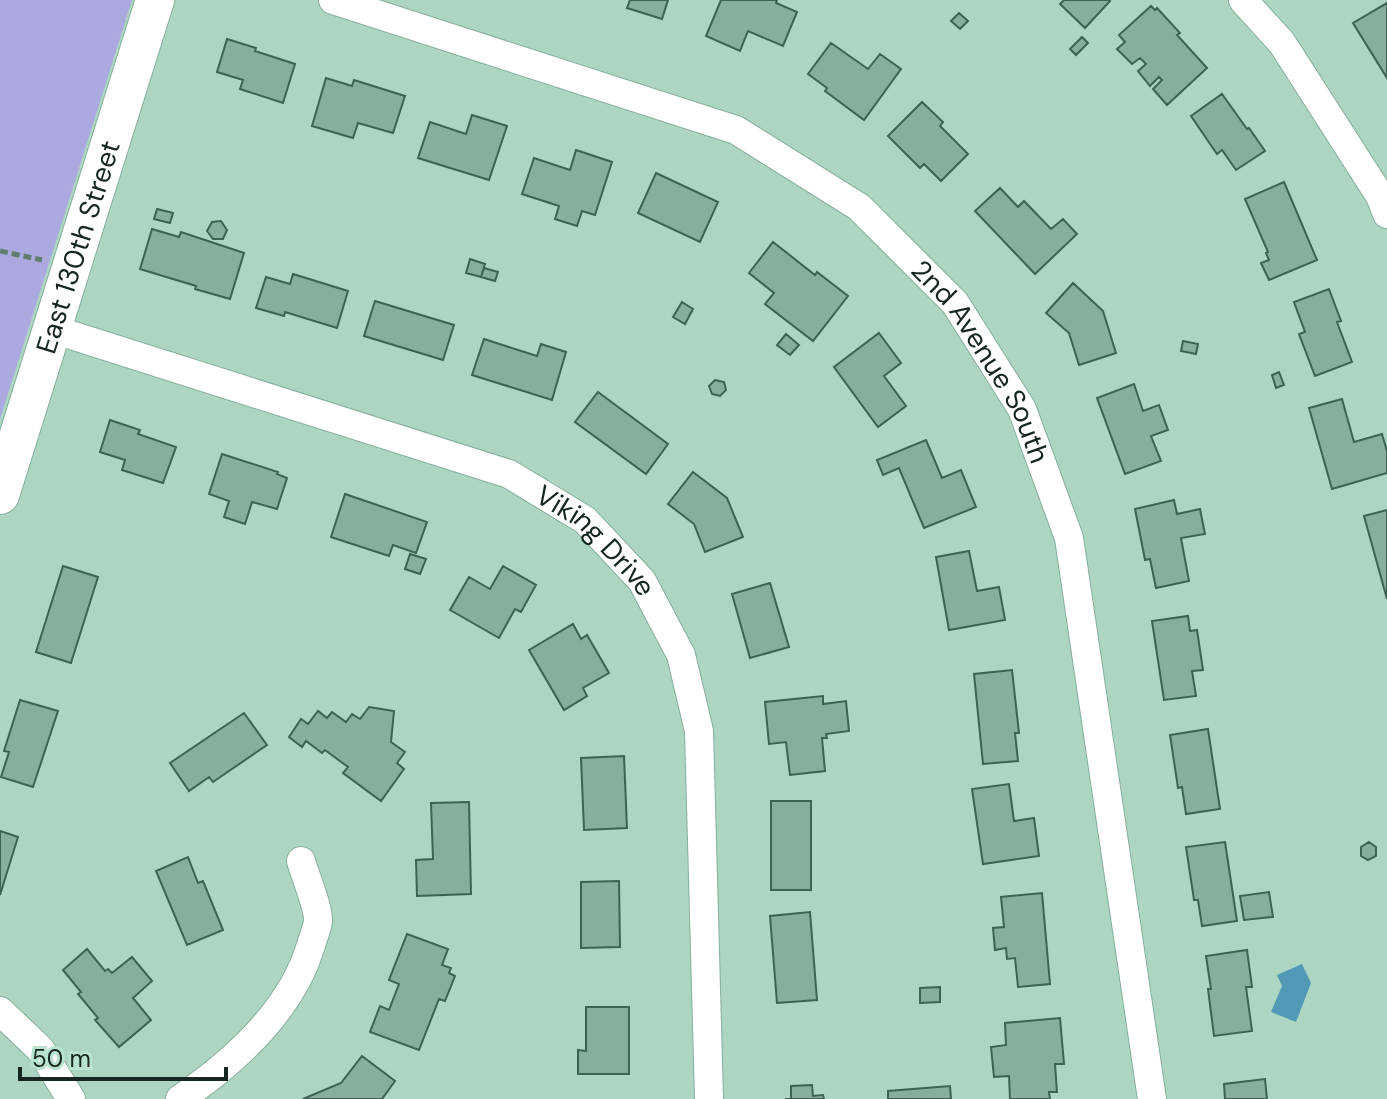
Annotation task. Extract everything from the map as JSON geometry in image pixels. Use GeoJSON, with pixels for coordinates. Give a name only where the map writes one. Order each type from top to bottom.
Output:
{"type":"FeatureCollection","features":[{"type":"Feature","properties":{"kind":"street","name":"East 130th Street"},"geometry":{"type":"LineString","coordinates":[[0,495],[155,0]]}},
{"type":"Feature","properties":{"kind":"street","name":"2nd Avenue South"},"geometry":{"type":"LineString","coordinates":[[333,0],[736,130],[859,207],[955,303],[1022,409],[1069,538],[1152,1099]]}},
{"type":"Feature","properties":{"kind":"street"},"geometry":{"type":"LineString","coordinates":[[1243,0],[1282,43],[1385,200]]}},
{"type":"Feature","properties":{"kind":"street","name":"Viking Drive"},"geometry":{"type":"LineString","coordinates":[[52,329],[509,474],[585,520],[642,581],[681,655],[699,731],[709,1099]]}},
{"type":"Feature","properties":{"kind":"street"},"geometry":{"type":"LineString","coordinates":[[180,1099],[233,1059],[262,1028],[285,1000],[307,959],[318,920],[301,861]]}},
{"type":"Feature","properties":{"kind":"street"},"geometry":{"type":"LineString","coordinates":[[0,1011],[40,1049],[71,1099]]}},
{"type":"Feature","properties":{"kind":"path"},"geometry":{"type":"LineString","coordinates":[[0,251],[72,266]]}},
{"type":"Feature","properties":{"kind":"shaded area"},"geometry":{"type":"Polygon","coordinates":[[[0,0],[132,0],[0,419],[0,0]]]}},
{"type":"Feature","properties":{"kind":"shaded area"},"geometry":{"type":"Polygon","coordinates":[[[1302,964],[1311,983],[1296,1022],[1271,1012],[1282,986],[1277,975],[1302,964]]]}},
{"type":"Feature","properties":{"kind":"building"},"geometry":{"type":"Polygon","coordinates":[[[630,0],[668,0],[662,19],[627,8],[630,0]]]}},
{"type":"Feature","properties":{"kind":"building"},"geometry":{"type":"Polygon","coordinates":[[[721,0],[777,0],[776,3],[797,12],[783,46],[748,31],[740,51],[706,36],[721,0]]]}},
{"type":"Feature","properties":{"kind":"building"},"geometry":{"type":"Polygon","coordinates":[[[1064,0],[1110,1],[1085,28],[1060,4],[1064,0]]]}},
{"type":"Feature","properties":{"kind":"building"},"geometry":{"type":"Polygon","coordinates":[[[1387,3],[1387,78],[1353,23],[1387,3]]]}},
{"type":"Feature","properties":{"kind":"building"},"geometry":{"type":"Polygon","coordinates":[[[1151,6],[1155,10],[1157,8],[1180,33],[1177,35],[1207,68],[1167,105],[1153,89],[1162,80],[1159,77],[1150,86],[1138,71],[1146,64],[1140,58],[1132,64],[1117,49],[1125,42],[1119,35],[1151,6]]]}},
{"type":"Feature","properties":{"kind":"building"},"geometry":{"type":"Polygon","coordinates":[[[959,13],[968,21],[960,29],[951,21],[959,13]]]}},
{"type":"Feature","properties":{"kind":"building"},"geometry":{"type":"Polygon","coordinates":[[[1082,37],[1088,43],[1076,55],[1070,49],[1082,37]]]}},
{"type":"Feature","properties":{"kind":"building"},"geometry":{"type":"Polygon","coordinates":[[[227,39],[295,64],[283,103],[240,89],[243,80],[217,72],[227,39]]]}},
{"type":"Feature","properties":{"kind":"building"},"geometry":{"type":"Polygon","coordinates":[[[831,43],[868,69],[880,54],[901,69],[864,120],[808,74],[831,43]]]}},
{"type":"Feature","properties":{"kind":"building"},"geometry":{"type":"Polygon","coordinates":[[[326,78],[352,86],[354,80],[405,96],[393,133],[358,123],[353,138],[312,126],[326,78]]]}},
{"type":"Feature","properties":{"kind":"building"},"geometry":{"type":"Polygon","coordinates":[[[1222,94],[1265,151],[1236,170],[1222,150],[1217,154],[1191,116],[1222,94]]]}},
{"type":"Feature","properties":{"kind":"building"},"geometry":{"type":"Polygon","coordinates":[[[922,102],[943,122],[940,126],[968,154],[941,181],[924,164],[920,168],[888,136],[922,102]]]}},
{"type":"Feature","properties":{"kind":"building"},"geometry":{"type":"Polygon","coordinates":[[[472,115],[507,126],[489,180],[418,158],[430,122],[466,134],[472,115]]]}},
{"type":"Feature","properties":{"kind":"building"},"geometry":{"type":"Polygon","coordinates":[[[576,150],[612,162],[595,215],[582,211],[577,226],[555,219],[559,206],[522,194],[534,158],[570,170],[576,150]]]}},
{"type":"Feature","properties":{"kind":"building"},"geometry":{"type":"Polygon","coordinates":[[[656,173],[718,202],[700,242],[638,213],[656,173]]]}},
{"type":"Feature","properties":{"kind":"building"},"geometry":{"type":"Polygon","coordinates":[[[1284,182],[1317,260],[1269,280],[1261,263],[1269,260],[1268,252],[1245,199],[1284,182]]]}},
{"type":"Feature","properties":{"kind":"building"},"geometry":{"type":"Polygon","coordinates":[[[1000,188],[1018,207],[1024,201],[1051,229],[1063,219],[1077,234],[1035,274],[975,211],[1000,188]]]}},
{"type":"Feature","properties":{"kind":"building"},"geometry":{"type":"Polygon","coordinates":[[[157,209],[173,213],[170,223],[154,219],[157,209]]]}},
{"type":"Feature","properties":{"kind":"building"},"geometry":{"type":"Polygon","coordinates":[[[221,221],[227,230],[223,239],[213,239],[207,231],[212,222],[221,221]]]}},
{"type":"Feature","properties":{"kind":"building"},"geometry":{"type":"Polygon","coordinates":[[[152,229],[179,237],[181,232],[244,253],[230,299],[140,269],[152,229]]]}},
{"type":"Feature","properties":{"kind":"building"},"geometry":{"type":"Polygon","coordinates":[[[773,242],[848,296],[813,341],[765,304],[774,293],[749,273],[773,242]]]}},
{"type":"Feature","properties":{"kind":"building"},"geometry":{"type":"Polygon","coordinates":[[[470,259],[485,264],[481,277],[466,273],[470,259]]]}},
{"type":"Feature","properties":{"kind":"building"},"geometry":{"type":"Polygon","coordinates":[[[484,268],[498,272],[495,281],[481,277],[484,268]]]}},
{"type":"Feature","properties":{"kind":"building"},"geometry":{"type":"Polygon","coordinates":[[[293,274],[348,291],[337,328],[285,312],[284,316],[256,308],[266,277],[290,284],[293,274]]]}},
{"type":"Feature","properties":{"kind":"building"},"geometry":{"type":"Polygon","coordinates":[[[1073,283],[1103,311],[1116,353],[1079,365],[1069,333],[1046,313],[1073,283]]]}},
{"type":"Feature","properties":{"kind":"building"},"geometry":{"type":"Polygon","coordinates":[[[1329,289],[1352,362],[1315,376],[1299,334],[1305,332],[1294,302],[1329,289]]]}},
{"type":"Feature","properties":{"kind":"building"},"geometry":{"type":"Polygon","coordinates":[[[375,301],[454,325],[443,360],[364,336],[375,301]]]}},
{"type":"Feature","properties":{"kind":"building"},"geometry":{"type":"Polygon","coordinates":[[[682,302],[693,309],[685,324],[673,317],[682,302]]]}},
{"type":"Feature","properties":{"kind":"building"},"geometry":{"type":"Polygon","coordinates":[[[879,333],[901,363],[884,376],[906,406],[878,427],[834,367],[879,333]]]}},
{"type":"Feature","properties":{"kind":"building"},"geometry":{"type":"Polygon","coordinates":[[[786,334],[799,345],[790,355],[777,345],[786,334]]]}},
{"type":"Feature","properties":{"kind":"building"},"geometry":{"type":"Polygon","coordinates":[[[484,339],[537,356],[541,344],[566,352],[552,400],[472,375],[484,339]]]}},
{"type":"Feature","properties":{"kind":"building"},"geometry":{"type":"Polygon","coordinates":[[[1183,341],[1198,344],[1196,354],[1181,351],[1183,341]]]}},
{"type":"Feature","properties":{"kind":"building"},"geometry":{"type":"Polygon","coordinates":[[[1279,372],[1284,385],[1276,388],[1272,375],[1279,372]]]}},
{"type":"Feature","properties":{"kind":"building"},"geometry":{"type":"Polygon","coordinates":[[[715,380],[724,382],[726,390],[720,396],[712,394],[709,386],[715,380]]]}},
{"type":"Feature","properties":{"kind":"building"},"geometry":{"type":"Polygon","coordinates":[[[1134,384],[1143,411],[1159,405],[1168,430],[1151,436],[1161,461],[1125,474],[1097,398],[1134,384]]]}},
{"type":"Feature","properties":{"kind":"building"},"geometry":{"type":"Polygon","coordinates":[[[598,392],[668,444],[646,474],[575,422],[598,392]]]}},
{"type":"Feature","properties":{"kind":"building"},"geometry":{"type":"Polygon","coordinates":[[[1342,399],[1354,442],[1382,434],[1387,451],[1387,473],[1332,489],[1309,408],[1342,399]]]}},
{"type":"Feature","properties":{"kind":"building"},"geometry":{"type":"Polygon","coordinates":[[[110,420],[176,447],[163,483],[122,470],[125,460],[100,452],[110,420]]]}},
{"type":"Feature","properties":{"kind":"building"},"geometry":{"type":"Polygon","coordinates":[[[926,440],[942,478],[961,470],[976,507],[924,528],[899,468],[883,475],[877,460],[926,440]]]}},
{"type":"Feature","properties":{"kind":"building"},"geometry":{"type":"Polygon","coordinates":[[[222,454],[278,472],[287,478],[277,509],[252,502],[245,524],[224,517],[229,501],[209,494],[222,454]]]}},
{"type":"Feature","properties":{"kind":"building"},"geometry":{"type":"Polygon","coordinates":[[[693,472],[727,498],[743,537],[705,552],[694,524],[668,504],[693,472]]]}},
{"type":"Feature","properties":{"kind":"building"},"geometry":{"type":"Polygon","coordinates":[[[345,494],[427,522],[416,553],[393,545],[389,556],[331,537],[345,494]]]}},
{"type":"Feature","properties":{"kind":"building"},"geometry":{"type":"Polygon","coordinates":[[[1174,500],[1177,514],[1200,509],[1205,534],[1181,538],[1189,581],[1156,588],[1150,559],[1145,560],[1135,509],[1174,500]]]}},
{"type":"Feature","properties":{"kind":"building"},"geometry":{"type":"Polygon","coordinates":[[[1387,510],[1387,599],[1364,516],[1387,510]]]}},
{"type":"Feature","properties":{"kind":"building"},"geometry":{"type":"Polygon","coordinates":[[[969,551],[977,591],[999,587],[1005,620],[949,630],[936,557],[969,551]]]}},
{"type":"Feature","properties":{"kind":"building"},"geometry":{"type":"Polygon","coordinates":[[[410,554],[426,559],[420,574],[405,569],[410,554]]]}},
{"type":"Feature","properties":{"kind":"building"},"geometry":{"type":"Polygon","coordinates":[[[63,566],[98,577],[71,663],[36,652],[63,566]]]}},
{"type":"Feature","properties":{"kind":"building"},"geometry":{"type":"Polygon","coordinates":[[[503,566],[536,585],[521,612],[515,609],[499,638],[450,610],[469,577],[490,589],[503,566]]]}},
{"type":"Feature","properties":{"kind":"building"},"geometry":{"type":"Polygon","coordinates":[[[770,583],[789,647],[750,658],[732,594],[770,583]]]}},
{"type":"Feature","properties":{"kind":"building"},"geometry":{"type":"Polygon","coordinates":[[[1188,616],[1190,631],[1197,630],[1203,670],[1192,671],[1196,696],[1164,700],[1152,621],[1188,616]]]}},
{"type":"Feature","properties":{"kind":"building"},"geometry":{"type":"Polygon","coordinates":[[[573,624],[581,639],[587,635],[609,673],[583,688],[587,696],[564,710],[529,650],[573,624]]]}},
{"type":"Feature","properties":{"kind":"building"},"geometry":{"type":"Polygon","coordinates":[[[1012,670],[1019,733],[1015,733],[1018,761],[983,764],[974,674],[1012,670]]]}},
{"type":"Feature","properties":{"kind":"building"},"geometry":{"type":"Polygon","coordinates":[[[823,696],[823,704],[846,701],[849,731],[826,734],[827,738],[822,738],[825,771],[790,775],[786,742],[769,744],[765,702],[823,696]]]}},
{"type":"Feature","properties":{"kind":"building"},"geometry":{"type":"Polygon","coordinates":[[[20,700],[58,711],[33,787],[1,777],[9,752],[4,751],[20,700]]]}},
{"type":"Feature","properties":{"kind":"building"},"geometry":{"type":"Polygon","coordinates":[[[369,707],[394,711],[391,742],[405,752],[397,763],[404,769],[381,801],[343,773],[348,767],[325,750],[322,753],[306,741],[302,747],[289,737],[301,719],[308,724],[318,711],[327,718],[332,712],[346,722],[352,714],[360,719],[369,707]]]}},
{"type":"Feature","properties":{"kind":"building"},"geometry":{"type":"Polygon","coordinates":[[[244,713],[267,745],[213,782],[209,777],[189,791],[170,763],[244,713]]]}},
{"type":"Feature","properties":{"kind":"building"},"geometry":{"type":"Polygon","coordinates":[[[1208,729],[1220,809],[1186,814],[1182,787],[1178,788],[1170,735],[1208,729]]]}},
{"type":"Feature","properties":{"kind":"building"},"geometry":{"type":"Polygon","coordinates":[[[624,756],[627,828],[584,830],[581,758],[624,756]]]}},
{"type":"Feature","properties":{"kind":"building"},"geometry":{"type":"Polygon","coordinates":[[[1009,784],[1014,821],[1034,818],[1039,856],[983,864],[972,789],[1009,784]]]}},
{"type":"Feature","properties":{"kind":"building"},"geometry":{"type":"Polygon","coordinates":[[[771,801],[811,801],[811,890],[771,890],[771,801]]]}},
{"type":"Feature","properties":{"kind":"building"},"geometry":{"type":"Polygon","coordinates":[[[469,802],[471,894],[417,896],[416,860],[433,859],[431,803],[469,802]]]}},
{"type":"Feature","properties":{"kind":"building"},"geometry":{"type":"Polygon","coordinates":[[[0,831],[18,837],[0,895],[0,831]]]}},
{"type":"Feature","properties":{"kind":"building"},"geometry":{"type":"Polygon","coordinates":[[[1225,842],[1237,921],[1202,926],[1198,900],[1194,900],[1186,847],[1225,842]]]}},
{"type":"Feature","properties":{"kind":"building"},"geometry":{"type":"Polygon","coordinates":[[[1369,842],[1376,847],[1376,856],[1368,860],[1361,856],[1361,847],[1369,842]]]}},
{"type":"Feature","properties":{"kind":"building"},"geometry":{"type":"Polygon","coordinates":[[[188,857],[198,883],[203,881],[223,930],[187,945],[156,871],[188,857]]]}},
{"type":"Feature","properties":{"kind":"building"},"geometry":{"type":"Polygon","coordinates":[[[619,881],[620,947],[581,948],[581,882],[619,881]]]}},
{"type":"Feature","properties":{"kind":"building"},"geometry":{"type":"Polygon","coordinates":[[[1269,892],[1273,917],[1244,920],[1240,896],[1269,892]]]}},
{"type":"Feature","properties":{"kind":"building"},"geometry":{"type":"Polygon","coordinates":[[[1042,893],[1050,984],[1018,987],[1015,958],[1007,959],[1006,948],[995,950],[993,928],[1004,927],[1001,897],[1042,893]]]}},
{"type":"Feature","properties":{"kind":"building"},"geometry":{"type":"Polygon","coordinates":[[[810,912],[817,1000],[777,1003],[770,916],[810,912]]]}},
{"type":"Feature","properties":{"kind":"building"},"geometry":{"type":"Polygon","coordinates":[[[407,934],[448,949],[442,965],[451,968],[449,973],[455,976],[445,1001],[439,999],[419,1050],[370,1032],[380,1006],[389,1010],[399,984],[389,980],[407,934]]]}},
{"type":"Feature","properties":{"kind":"building"},"geometry":{"type":"Polygon","coordinates":[[[87,949],[105,971],[108,969],[112,973],[132,957],[152,981],[133,998],[151,1020],[119,1047],[95,1020],[98,1018],[63,970],[87,949]]]}},
{"type":"Feature","properties":{"kind":"building"},"geometry":{"type":"Polygon","coordinates":[[[1247,950],[1252,987],[1246,987],[1252,1031],[1214,1036],[1206,956],[1247,950]]]}},
{"type":"Feature","properties":{"kind":"building"},"geometry":{"type":"Polygon","coordinates":[[[940,987],[940,1002],[920,1003],[920,988],[940,987]]]}},
{"type":"Feature","properties":{"kind":"building"},"geometry":{"type":"Polygon","coordinates":[[[586,1007],[629,1007],[629,1074],[578,1074],[578,1050],[586,1051],[586,1007]]]}},
{"type":"Feature","properties":{"kind":"building"},"geometry":{"type":"Polygon","coordinates":[[[1060,1018],[1064,1064],[1055,1064],[1057,1092],[1049,1092],[1050,1099],[1010,1099],[1009,1076],[994,1077],[991,1047],[1006,1045],[1005,1023],[1060,1018]]]}},
{"type":"Feature","properties":{"kind":"building"},"geometry":{"type":"Polygon","coordinates":[[[362,1056],[395,1081],[382,1099],[303,1099],[341,1083],[362,1056]]]}},
{"type":"Feature","properties":{"kind":"building"},"geometry":{"type":"Polygon","coordinates":[[[1265,1079],[1267,1099],[1225,1099],[1224,1084],[1265,1079]]]}},
{"type":"Feature","properties":{"kind":"building"},"geometry":{"type":"Polygon","coordinates":[[[812,1085],[813,1096],[823,1095],[824,1099],[791,1099],[791,1086],[812,1085]]]}},
{"type":"Feature","properties":{"kind":"building"},"geometry":{"type":"Polygon","coordinates":[[[950,1086],[951,1099],[888,1099],[888,1091],[950,1086]]]}}]}
